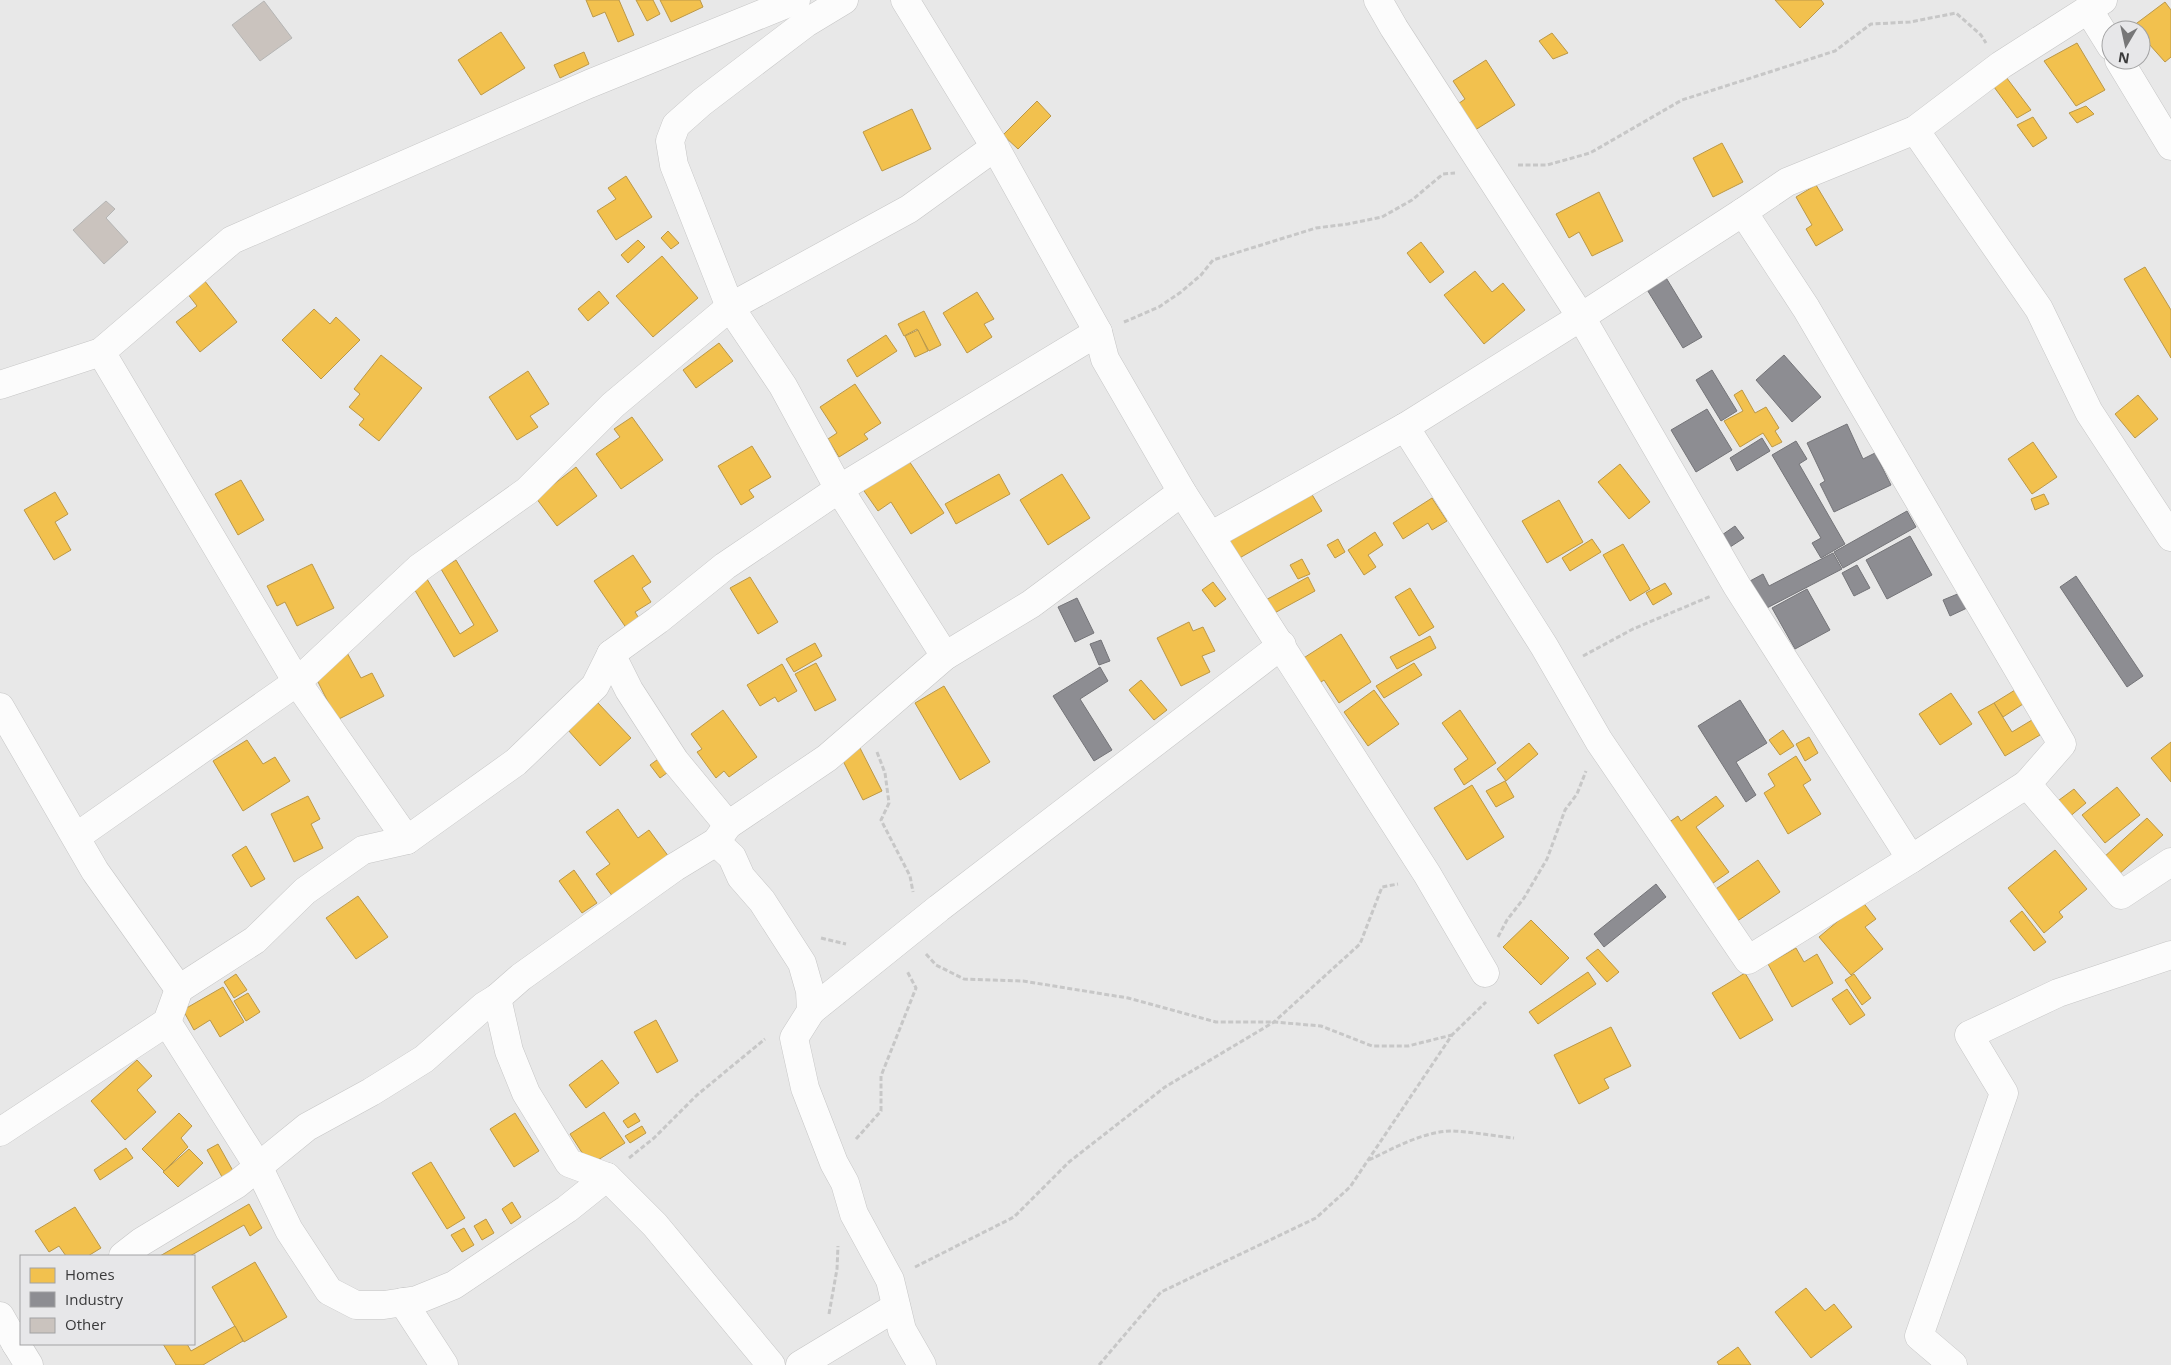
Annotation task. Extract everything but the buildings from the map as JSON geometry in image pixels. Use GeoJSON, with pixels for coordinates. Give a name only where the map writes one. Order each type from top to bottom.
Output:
{"type":"FeatureCollection","features":[{"type":"Feature","properties":{"kind":"street"},"geometry":{"type":"LineString","coordinates":[[0,385],[101,352],[232,240],[589,84],[796,0]]}},
{"type":"Feature","properties":{"kind":"street"},"geometry":{"type":"LineString","coordinates":[[844,0],[806,23],[702,102],[676,125],[670,141],[674,165],[730,307],[782,386],[839,490],[945,656]]}},
{"type":"Feature","properties":{"kind":"street"},"geometry":{"type":"LineString","coordinates":[[904,0],[995,147],[1098,332],[1105,359],[1182,492],[1212,535],[1427,874],[1488,985]]}},
{"type":"Feature","properties":{"kind":"street"},"geometry":{"type":"LineString","coordinates":[[1378,0],[1484,169],[1581,317],[1737,586],[1912,859]]}},
{"type":"Feature","properties":{"kind":"street"},"geometry":{"type":"LineString","coordinates":[[1212,535],[1405,427],[1581,317],[1787,182],[1915,130],[2001,65],[2096,4],[2102,20]]}},
{"type":"Feature","properties":{"kind":"street"},"geometry":{"type":"LineString","coordinates":[[2125,70],[2171,146]]}},
{"type":"Feature","properties":{"kind":"street"},"geometry":{"type":"LineString","coordinates":[[1915,130],[2039,309],[2089,412],[2171,537]]}},
{"type":"Feature","properties":{"kind":"street"},"geometry":{"type":"LineString","coordinates":[[76,837],[298,682],[419,568],[527,491],[613,405],[730,307],[909,208],[995,147]]}},
{"type":"Feature","properties":{"kind":"street"},"geometry":{"type":"LineString","coordinates":[[1405,427],[1556,668],[1599,741],[1748,960],[1912,859],[2027,784],[2062,744],[1806,308],[1743,212]]}},
{"type":"Feature","properties":{"kind":"street"},"geometry":{"type":"LineString","coordinates":[[0,1132],[166,1022],[179,989],[255,940],[305,891],[363,850],[407,840],[516,762],[595,686],[611,654],[658,620],[725,566],[839,490],[1098,332]]}},
{"type":"Feature","properties":{"kind":"street"},"geometry":{"type":"LineString","coordinates":[[101,352],[298,682],[407,840]]}},
{"type":"Feature","properties":{"kind":"street"},"geometry":{"type":"LineString","coordinates":[[124,1255],[140,1242],[237,1184],[307,1127],[371,1092],[424,1059],[484,1006],[497,998],[521,977],[828,758],[945,656],[1031,604],[1182,492]]}},
{"type":"Feature","properties":{"kind":"street"},"geometry":{"type":"LineString","coordinates":[[922,1365],[902,1330],[890,1280],[854,1214],[845,1183],[834,1164],[805,1088],[794,1038],[811,1011],[906,935],[1282,645]]}},
{"type":"Feature","properties":{"kind":"street"},"geometry":{"type":"LineString","coordinates":[[611,654],[629,690],[722,834],[741,877],[762,900],[802,963],[810,991],[811,1011]]}},
{"type":"Feature","properties":{"kind":"street"},"geometry":{"type":"LineString","coordinates":[[0,707],[95,871],[179,989]]}},
{"type":"Feature","properties":{"kind":"street"},"geometry":{"type":"LineString","coordinates":[[2027,784],[2121,895],[2171,862]]}},
{"type":"Feature","properties":{"kind":"street"},"geometry":{"type":"LineString","coordinates":[[1953,1365],[1919,1336],[2004,1093],[1969,1035],[2058,993],[2171,955]]}},
{"type":"Feature","properties":{"kind":"street"},"geometry":{"type":"LineString","coordinates":[[497,998],[509,1052],[531,1100],[569,1162],[607,1177],[655,1226],[771,1365]]}},
{"type":"Feature","properties":{"kind":"street"},"geometry":{"type":"LineString","coordinates":[[166,1022],[258,1166],[289,1230],[329,1291],[356,1304],[384,1305],[417,1300],[454,1285],[567,1209],[607,1177]]}},
{"type":"Feature","properties":{"kind":"street"},"geometry":{"type":"LineString","coordinates":[[403,1302],[444,1365]]}},
{"type":"Feature","properties":{"kind":"street"},"geometry":{"type":"LineString","coordinates":[[800,1365],[896,1307]]}},
{"type":"Feature","properties":{"kind":"street"},"geometry":{"type":"LineString","coordinates":[[0,1316],[22,1348]]}},
{"type":"Feature","properties":{"kind":"path"},"geometry":{"type":"LineString","coordinates":[[1098,332],[1159,307],[1201,275],[1213,260],[1316,228],[1348,224],[1382,216],[1412,200],[1443,174],[1484,169],[1498,165],[1547,165],[1590,153],[1682,100],[1835,51],[1871,24],[1910,22],[1956,13],[1981,36],[2001,65]]}},
{"type":"Feature","properties":{"kind":"path"},"geometry":{"type":"LineString","coordinates":[[1556,668],[1594,651],[1633,629],[1737,586]]}},
{"type":"Feature","properties":{"kind":"path"},"geometry":{"type":"LineString","coordinates":[[834,1164],[881,1111],[881,1076],[916,988],[906,935],[910,876],[881,820],[890,803],[885,773],[869,722]]}},
{"type":"Feature","properties":{"kind":"path"},"geometry":{"type":"LineString","coordinates":[[1099,1365],[1161,1292],[1316,1218],[1350,1187],[1452,1035],[1488,985],[1493,948],[1507,920],[1524,898],[1547,859],[1565,810],[1577,794],[1599,741]]}},
{"type":"Feature","properties":{"kind":"path"},"geometry":{"type":"LineString","coordinates":[[890,1280],[1014,1217],[1069,1162],[1165,1086],[1274,1022],[1360,944],[1382,886],[1408,882],[1427,874]]}},
{"type":"Feature","properties":{"kind":"path"},"geometry":{"type":"LineString","coordinates":[[779,928],[800,930],[830,941],[848,945]]}},
{"type":"Feature","properties":{"kind":"path"},"geometry":{"type":"LineString","coordinates":[[906,935],[936,965],[964,979],[1023,981],[1128,998],[1216,1022],[1274,1022],[1321,1026],[1372,1046],[1408,1046],[1452,1035]]}},
{"type":"Feature","properties":{"kind":"path"},"geometry":{"type":"LineString","coordinates":[[607,1177],[654,1138],[697,1095],[766,1038]]}},
{"type":"Feature","properties":{"kind":"path"},"geometry":{"type":"LineString","coordinates":[[1368,1160],[1410,1141],[1428,1135],[1451,1131],[1514,1138]]}},
{"type":"Feature","properties":{"kind":"path"},"geometry":{"type":"LineString","coordinates":[[823,1351],[837,1269],[838,1240]]}}]}
